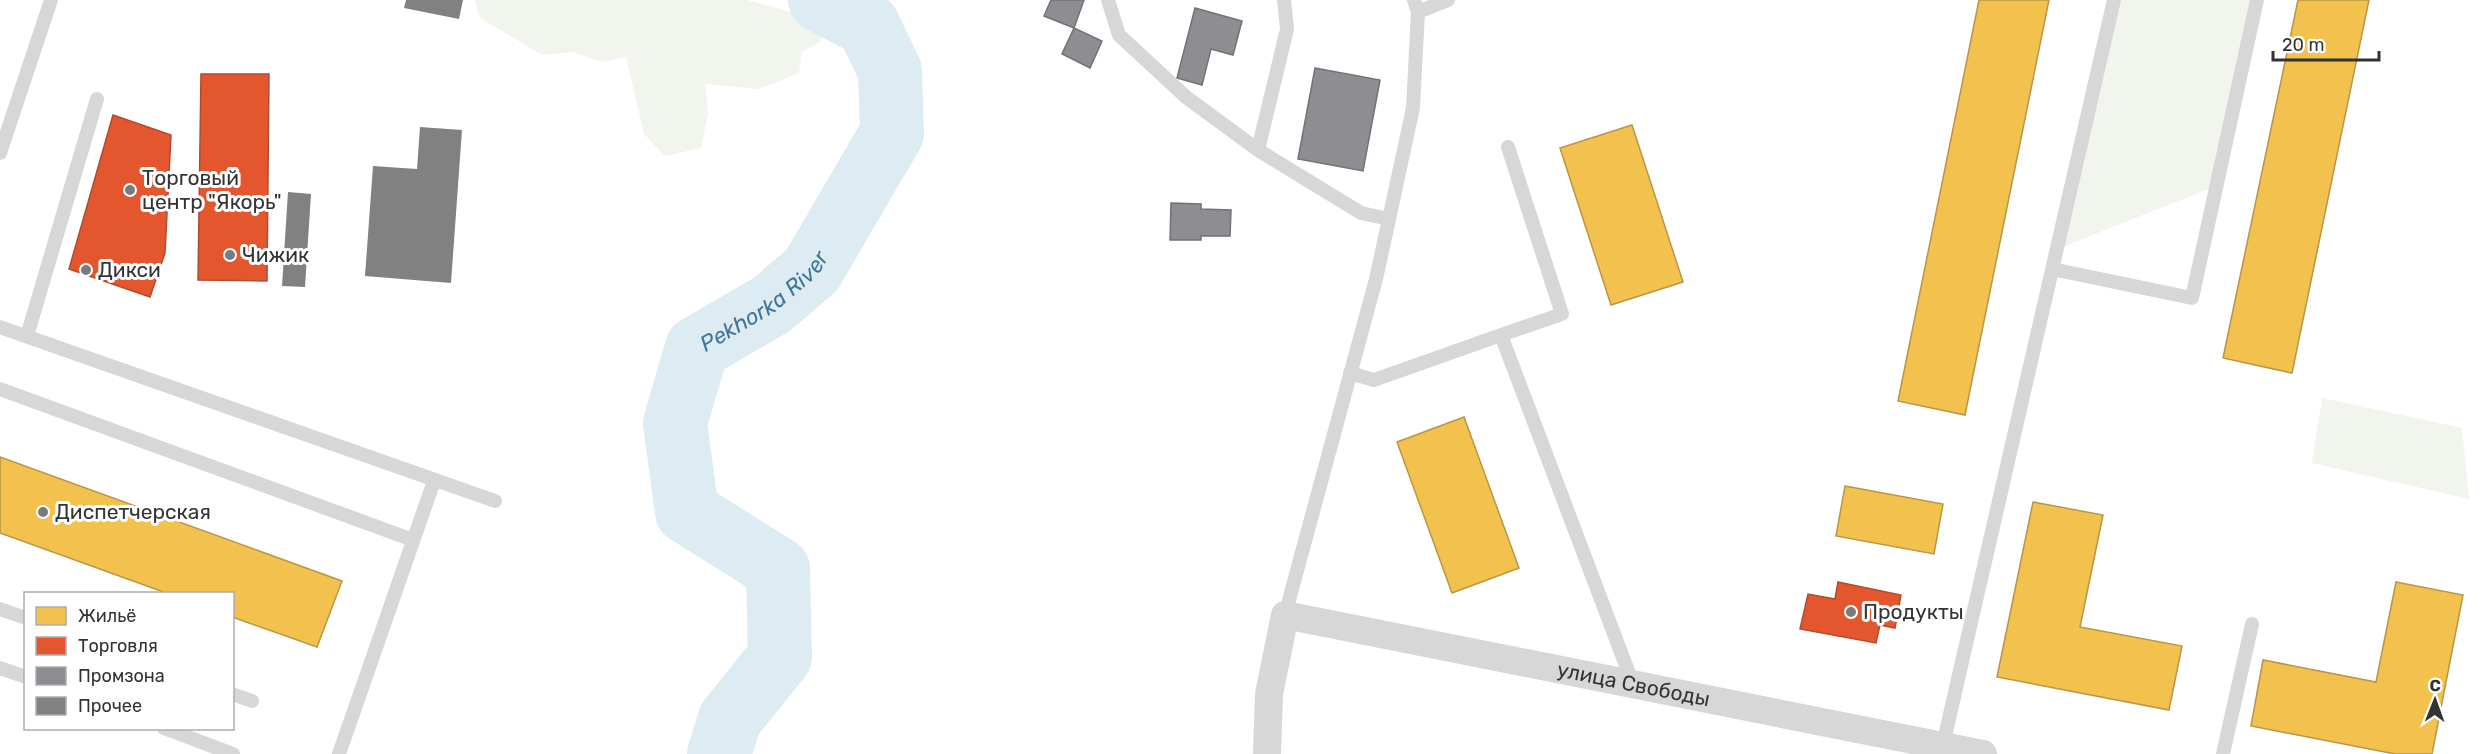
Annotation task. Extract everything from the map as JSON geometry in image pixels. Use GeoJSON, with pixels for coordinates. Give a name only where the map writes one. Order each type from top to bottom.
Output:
{"type":"FeatureCollection","features":[{"type":"Feature","properties":{"kind":"street","name":"улица Свободы"},"geometry":{"type":"LineString","coordinates":[[1285,615],[1633,684],[1942,750],[1983,754]]}},
{"type":"Feature","properties":{"kind":"street"},"geometry":{"type":"LineString","coordinates":[[1267,754],[1269,694],[1285,615]]}},
{"type":"Feature","properties":{"kind":"lane"},"geometry":{"type":"LineString","coordinates":[[0,153],[51,0]]}},
{"type":"Feature","properties":{"kind":"lane"},"geometry":{"type":"LineString","coordinates":[[1108,0],[1119,34],[1186,97],[1258,150],[1361,213],[1389,219]]}},
{"type":"Feature","properties":{"kind":"lane"},"geometry":{"type":"LineString","coordinates":[[1258,150],[1287,28],[1284,0]]}},
{"type":"Feature","properties":{"kind":"lane"},"geometry":{"type":"LineString","coordinates":[[1285,615],[1376,279],[1413,108],[1416,6],[1448,0]]}},
{"type":"Feature","properties":{"kind":"lane"},"geometry":{"type":"LineString","coordinates":[[1942,750],[2114,0]]}},
{"type":"Feature","properties":{"kind":"lane"},"geometry":{"type":"LineString","coordinates":[[2052,269],[2192,298],[2257,0]]}},
{"type":"Feature","properties":{"kind":"lane"},"geometry":{"type":"LineString","coordinates":[[27,336],[97,99]]}},
{"type":"Feature","properties":{"kind":"lane"},"geometry":{"type":"LineString","coordinates":[[1350,374],[1374,380],[1562,314],[1508,147]]}},
{"type":"Feature","properties":{"kind":"lane"},"geometry":{"type":"LineString","coordinates":[[0,327],[495,501]]}},
{"type":"Feature","properties":{"kind":"lane"},"geometry":{"type":"LineString","coordinates":[[1502,335],[1633,684]]}},
{"type":"Feature","properties":{"kind":"lane"},"geometry":{"type":"LineString","coordinates":[[0,389],[413,540]]}},
{"type":"Feature","properties":{"kind":"lane"},"geometry":{"type":"LineString","coordinates":[[339,754],[434,481]]}},
{"type":"Feature","properties":{"kind":"lane"},"geometry":{"type":"LineString","coordinates":[[0,609],[24,617]]}},
{"type":"Feature","properties":{"kind":"lane"},"geometry":{"type":"LineString","coordinates":[[2223,754],[2252,624]]}},
{"type":"Feature","properties":{"kind":"lane"},"geometry":{"type":"LineString","coordinates":[[0,668],[24,676]]}},
{"type":"Feature","properties":{"kind":"lane"},"geometry":{"type":"LineString","coordinates":[[234,695],[252,701]]}},
{"type":"Feature","properties":{"kind":"lane"},"geometry":{"type":"LineString","coordinates":[[167,730],[233,754]]}},
{"type":"Feature","properties":{"kind":"shaded area"},"geometry":{"type":"Polygon","coordinates":[[[475,0],[747,0],[784,10],[824,25],[820,42],[802,52],[799,73],[759,89],[705,84],[708,114],[701,148],[665,156],[644,134],[626,57],[601,62],[574,52],[542,55],[479,17],[475,0]]]}},
{"type":"Feature","properties":{"kind":"shaded area"},"geometry":{"type":"Polygon","coordinates":[[[2114,0],[2257,0],[2216,186],[2057,249],[2114,0]]]}},
{"type":"Feature","properties":{"kind":"shaded area"},"geometry":{"type":"Polygon","coordinates":[[[2322,398],[2462,428],[2469,499],[2312,463],[2322,398]]]}},
{"type":"Feature","properties":{"kind":"building: Жильё"},"geometry":{"type":"Polygon","coordinates":[[[1979,0],[2049,0],[1965,415],[1898,401],[1979,0]]]}},
{"type":"Feature","properties":{"kind":"building: Жильё"},"geometry":{"type":"Polygon","coordinates":[[[2298,0],[2369,0],[2292,373],[2223,358],[2298,0]]]}},
{"type":"Feature","properties":{"kind":"building: Жильё"},"geometry":{"type":"Polygon","coordinates":[[[1632,125],[1683,282],[1611,305],[1560,148],[1632,125]]]}},
{"type":"Feature","properties":{"kind":"building: Жильё"},"geometry":{"type":"Polygon","coordinates":[[[1464,417],[1519,568],[1452,593],[1397,442],[1464,417]]]}},
{"type":"Feature","properties":{"kind":"building: Жильё"},"geometry":{"type":"Polygon","coordinates":[[[0,457],[342,581],[317,647],[234,618],[234,592],[163,592],[0,533],[0,457]]]}},
{"type":"Feature","properties":{"kind":"building: Жильё"},"geometry":{"type":"Polygon","coordinates":[[[1845,486],[1943,504],[1934,554],[1836,536],[1845,486]]]}},
{"type":"Feature","properties":{"kind":"building: Жильё"},"geometry":{"type":"Polygon","coordinates":[[[2033,502],[2103,515],[2080,627],[2182,646],[2169,710],[1997,677],[2033,502]]]}},
{"type":"Feature","properties":{"kind":"building: Жильё"},"geometry":{"type":"Polygon","coordinates":[[[2396,582],[2463,595],[2432,754],[2395,754],[2251,726],[2263,660],[2376,682],[2396,582]]]}},
{"type":"Feature","properties":{"kind":"building: Торговля"},"geometry":{"type":"Polygon","coordinates":[[[201,74],[269,74],[267,281],[198,280],[201,74]]]}},
{"type":"Feature","properties":{"kind":"building: Торговля","name":"Торговый центр \"Якорь\""},"geometry":{"type":"Polygon","coordinates":[[[113,115],[171,135],[165,253],[150,297],[69,269],[113,115]]]}},
{"type":"Feature","properties":{"kind":"building: Торговля","name":"Продукты"},"geometry":{"type":"Polygon","coordinates":[[[1838,582],[1901,595],[1895,628],[1880,625],[1876,643],[1800,629],[1808,594],[1835,599],[1838,582]]]}},
{"type":"Feature","properties":{"kind":"building: Промзона"},"geometry":{"type":"Polygon","coordinates":[[[1051,0],[1084,0],[1074,28],[1044,16],[1051,0]]]}},
{"type":"Feature","properties":{"kind":"building: Промзона"},"geometry":{"type":"Polygon","coordinates":[[[1195,8],[1242,21],[1233,55],[1211,49],[1202,85],[1177,78],[1195,8]]]}},
{"type":"Feature","properties":{"kind":"building: Промзона"},"geometry":{"type":"Polygon","coordinates":[[[1074,28],[1102,41],[1090,68],[1062,54],[1074,28]]]}},
{"type":"Feature","properties":{"kind":"building: Промзона"},"geometry":{"type":"Polygon","coordinates":[[[1315,68],[1380,80],[1363,171],[1298,159],[1315,68]]]}},
{"type":"Feature","properties":{"kind":"building: Промзона"},"geometry":{"type":"Polygon","coordinates":[[[1171,203],[1201,204],[1201,209],[1231,210],[1230,236],[1201,236],[1201,240],[1170,240],[1171,203]]]}},
{"type":"Feature","properties":{"kind":"building: Прочее"},"geometry":{"type":"Polygon","coordinates":[[[406,0],[463,0],[459,19],[404,8],[406,0]]]}},
{"type":"Feature","properties":{"kind":"building: Прочее"},"geometry":{"type":"Polygon","coordinates":[[[420,127],[462,130],[451,283],[365,276],[373,166],[417,169],[420,127]]]}},
{"type":"Feature","properties":{"kind":"building: Прочее"},"geometry":{"type":"Polygon","coordinates":[[[288,192],[311,194],[305,287],[282,286],[288,192]]]}},
{"type":"Feature","properties":{"kind":"waterway","name":"Pekhorka River"},"geometry":{"type":"LineString","coordinates":[[719,754],[730,719],[780,657],[778,569],[687,512],[675,423],[697,348],[771,305],[812,270],[892,133],[890,71],[868,25],[820,0]]}},
{"type":"Feature","properties":{"kind":"place","name":"Торговый центр \"Якорь\""},"geometry":{"type":"Point","coordinates":[130,190]}},
{"type":"Feature","properties":{"kind":"place","name":"Чижик"},"geometry":{"type":"Point","coordinates":[230,255]}},
{"type":"Feature","properties":{"kind":"place","name":"Дикси"},"geometry":{"type":"Point","coordinates":[86,270]}},
{"type":"Feature","properties":{"kind":"place","name":"Диспетчерская"},"geometry":{"type":"Point","coordinates":[43,512]}},
{"type":"Feature","properties":{"kind":"place","name":"Продукты"},"geometry":{"type":"Point","coordinates":[1851,612]}}]}
